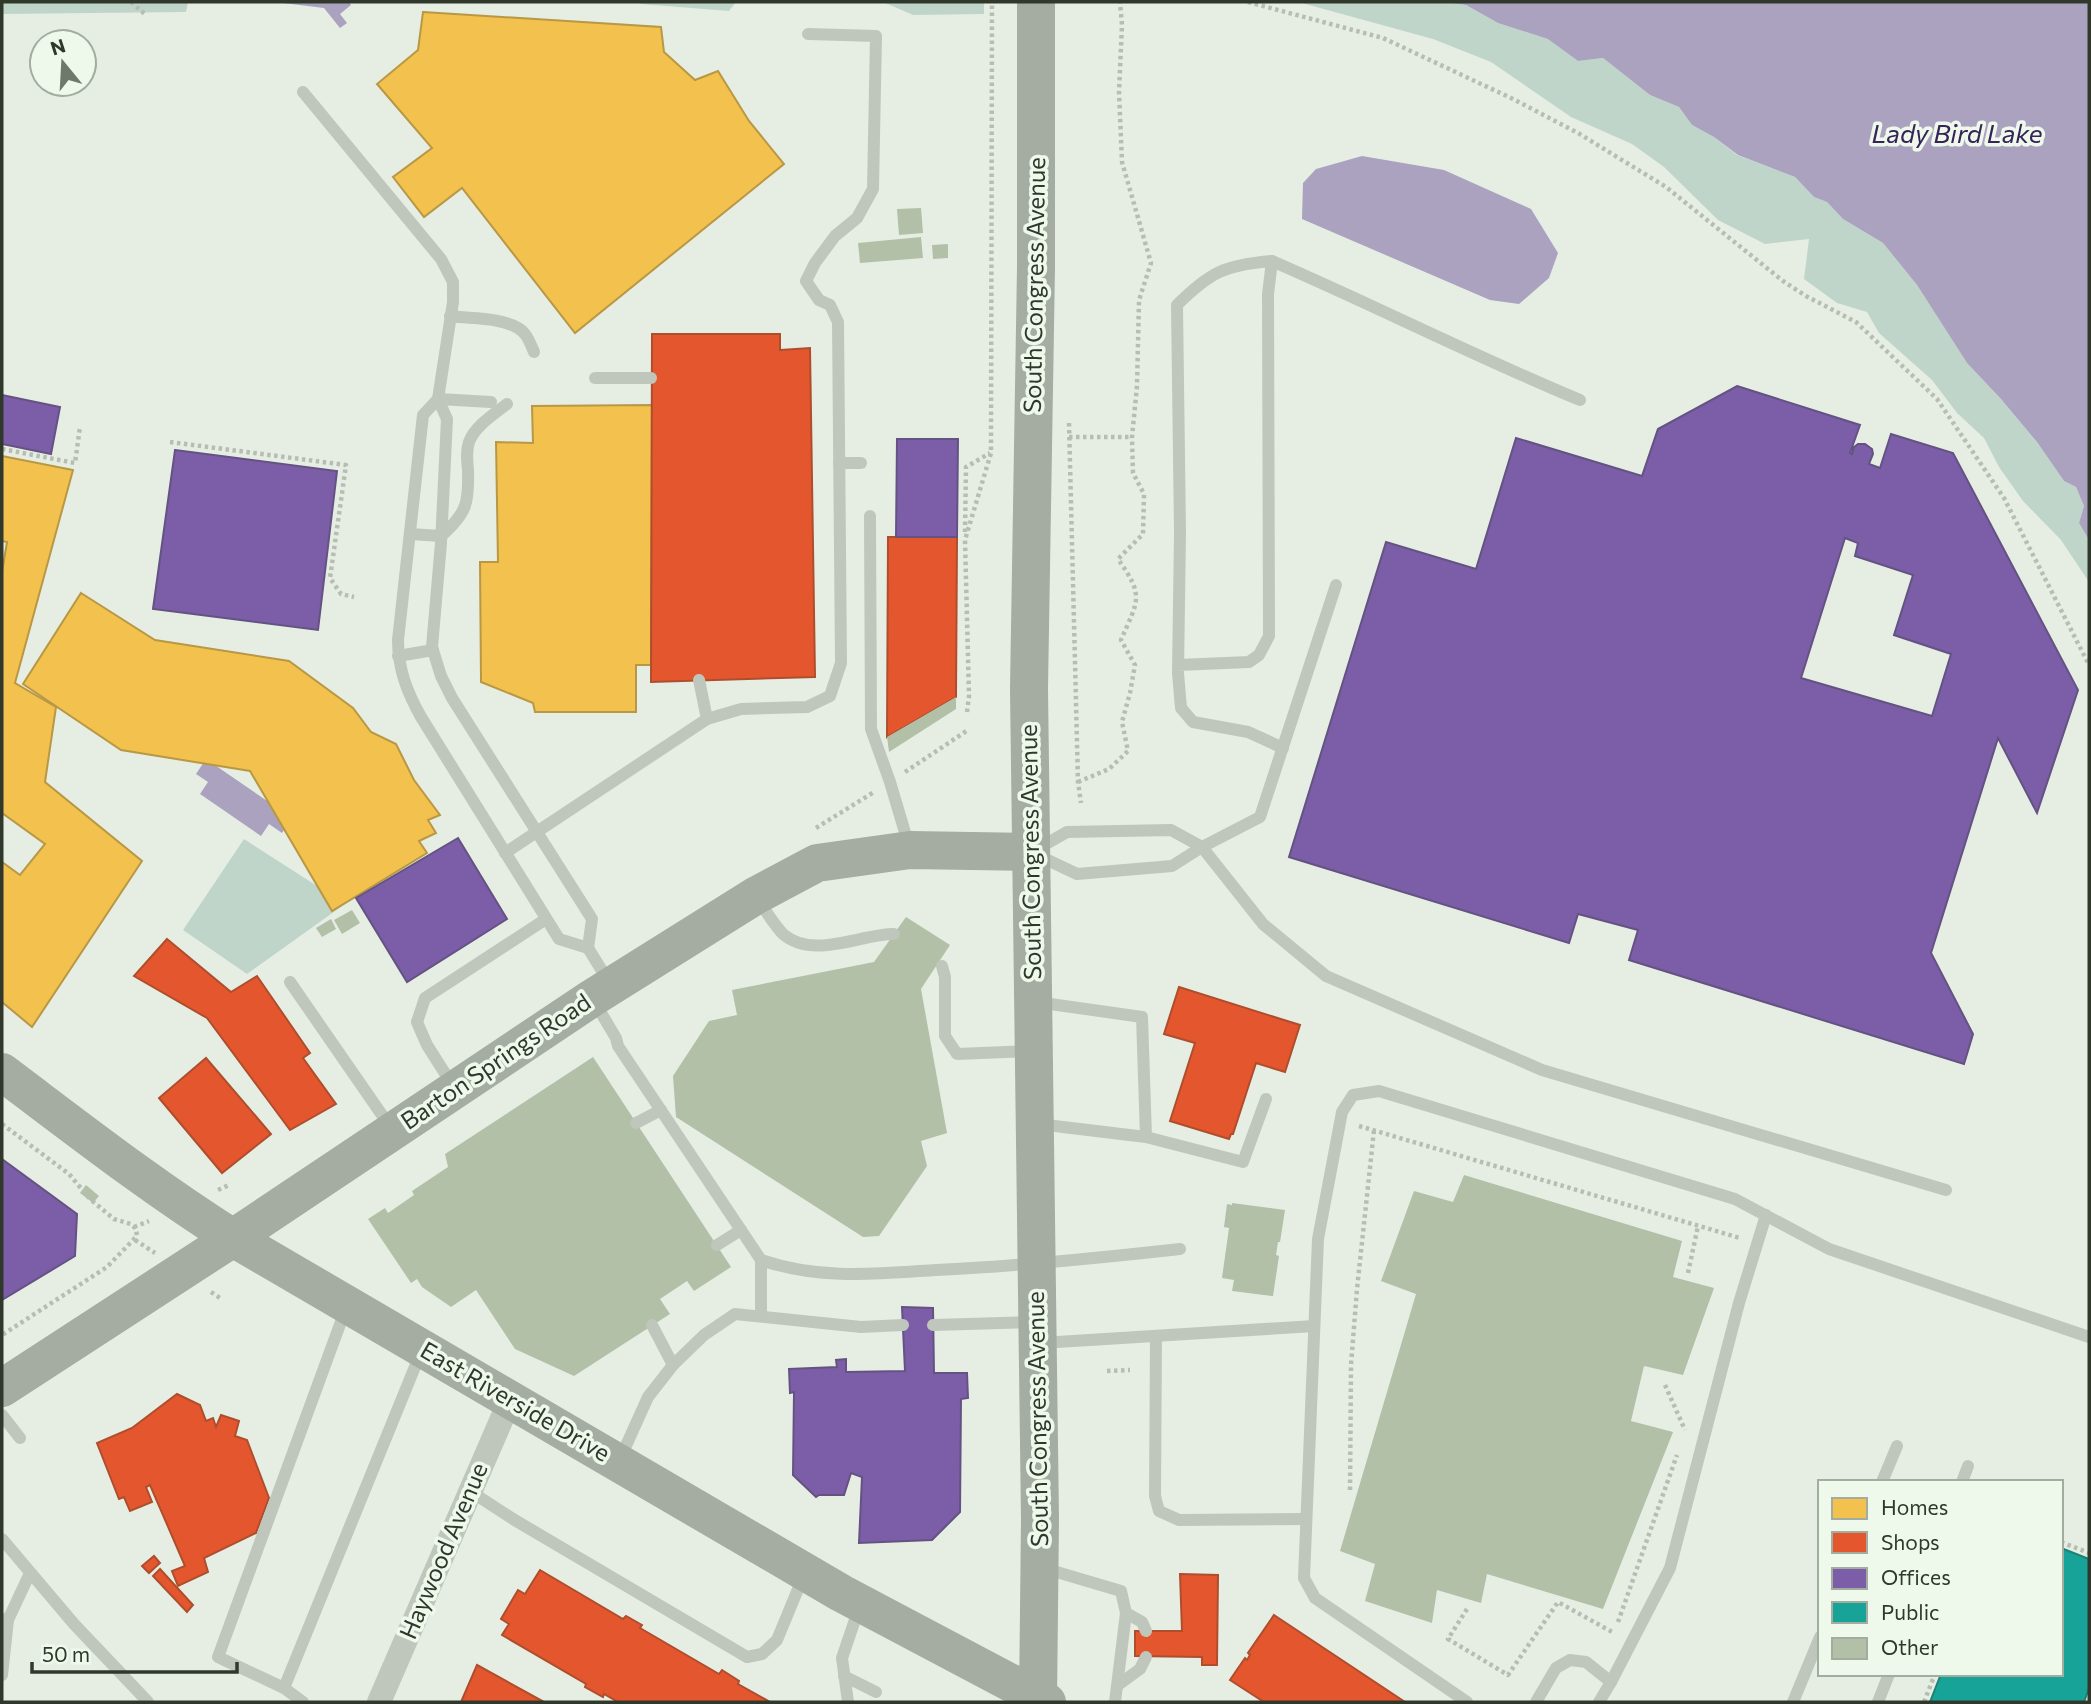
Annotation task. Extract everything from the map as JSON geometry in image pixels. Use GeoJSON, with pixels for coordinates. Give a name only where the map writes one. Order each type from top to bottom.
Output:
{"type":"FeatureCollection","features":[{"type":"Feature","properties":{"kind":"main road","name":"South Congress Avenue"},"geometry":{"type":"LineString","coordinates":[[1036,2],[1036,267],[1029,689],[1041,1701]]}},
{"type":"Feature","properties":{"kind":"main road","name":"Barton Springs Road"},"geometry":{"type":"LineString","coordinates":[[2,1388],[602,992],[755,896],[817,863],[910,850],[1030,852]]}},
{"type":"Feature","properties":{"kind":"main road","name":"East Riverside Drive"},"geometry":{"type":"LineString","coordinates":[[4,1080],[182,1206],[233,1238],[860,1604],[1041,1701]]}},
{"type":"Feature","properties":{"kind":"street","name":"Haywood Avenue"},"geometry":{"type":"LineString","coordinates":[[379,1702],[510,1400]]}},
{"type":"Feature","properties":{"kind":"lane"},"geometry":{"type":"LineString","coordinates":[[505,853],[708,719],[741,709],[807,708],[830,695],[841,663],[838,322],[830,306],[819,300],[806,281],[815,263],[835,236],[857,218],[873,189],[876,36],[808,34]]}},
{"type":"Feature","properties":{"kind":"lane"},"geometry":{"type":"LineString","coordinates":[[303,92],[441,259],[453,282],[438,399],[447,419],[433,650],[441,676],[592,919],[588,947],[618,1046],[761,1260],[761,1316]]}},
{"type":"Feature","properties":{"kind":"lane"},"geometry":{"type":"LineString","coordinates":[[1178,665],[1249,662],[1259,655],[1269,636],[1268,308],[1272,261]]}},
{"type":"Feature","properties":{"kind":"lane"},"geometry":{"type":"LineString","coordinates":[[1283,748],[1248,732],[1193,722],[1181,708],[1178,665],[1180,532],[1177,304],[1194,288],[1232,266],[1272,261],[1344,292],[1436,338],[1580,400]]}},
{"type":"Feature","properties":{"kind":"lane"},"geometry":{"type":"LineString","coordinates":[[450,316],[501,322],[519,328],[526,335],[534,352]]}},
{"type":"Feature","properties":{"kind":"lane"},"geometry":{"type":"LineString","coordinates":[[595,378],[651,378]]}},
{"type":"Feature","properties":{"kind":"lane"},"geometry":{"type":"LineString","coordinates":[[438,399],[491,402]]}},
{"type":"Feature","properties":{"kind":"lane"},"geometry":{"type":"LineString","coordinates":[[438,399],[424,415],[398,640],[401,677],[409,696],[559,939],[588,947]]}},
{"type":"Feature","properties":{"kind":"lane"},"geometry":{"type":"LineString","coordinates":[[410,534],[441,536],[463,514],[468,499],[467,452],[472,435],[483,422],[507,404]]}},
{"type":"Feature","properties":{"kind":"lane"},"geometry":{"type":"LineString","coordinates":[[839,463],[861,463]]}},
{"type":"Feature","properties":{"kind":"lane"},"geometry":{"type":"LineString","coordinates":[[870,516],[871,729],[910,850]]}},
{"type":"Feature","properties":{"kind":"lane"},"geometry":{"type":"LineString","coordinates":[[1030,852],[1077,874],[1172,866],[1260,817],[1336,585]]}},
{"type":"Feature","properties":{"kind":"lane"},"geometry":{"type":"LineString","coordinates":[[398,656],[433,650]]}},
{"type":"Feature","properties":{"kind":"lane"},"geometry":{"type":"LineString","coordinates":[[699,680],[708,719]]}},
{"type":"Feature","properties":{"kind":"lane"},"geometry":{"type":"LineString","coordinates":[[1030,852],[1067,832],[1171,830],[1202,847],[1263,923],[1326,976],[1542,1070],[1946,1190]]}},
{"type":"Feature","properties":{"kind":"lane"},"geometry":{"type":"LineString","coordinates":[[755,896],[785,936],[801,943],[830,945],[894,934]]}},
{"type":"Feature","properties":{"kind":"lane"},"geometry":{"type":"LineString","coordinates":[[455,1090],[427,1045],[417,1022],[425,998],[546,919]]}},
{"type":"Feature","properties":{"kind":"lane"},"geometry":{"type":"LineString","coordinates":[[942,966],[945,977],[945,1036],[957,1054],[1033,1051]]}},
{"type":"Feature","properties":{"kind":"lane"},"geometry":{"type":"LineString","coordinates":[[290,982],[393,1131]]}},
{"type":"Feature","properties":{"kind":"lane"},"geometry":{"type":"LineString","coordinates":[[1032,1002],[1142,1017],[1146,1137]]}},
{"type":"Feature","properties":{"kind":"lane"},"geometry":{"type":"LineString","coordinates":[[1467,1702],[1315,1598],[1304,1578],[1318,1239],[1342,1112],[1353,1095],[1378,1091],[1735,1199],[1829,1250],[2089,1337]]}},
{"type":"Feature","properties":{"kind":"lane"},"geometry":{"type":"LineString","coordinates":[[1034,1124],[1146,1137],[1242,1162],[1266,1099]]}},
{"type":"Feature","properties":{"kind":"lane"},"geometry":{"type":"LineString","coordinates":[[636,1123],[661,1110]]}},
{"type":"Feature","properties":{"kind":"lane"},"geometry":{"type":"LineString","coordinates":[[1599,1702],[1670,1567],[1739,1303],[1766,1214]]}},
{"type":"Feature","properties":{"kind":"lane"},"geometry":{"type":"LineString","coordinates":[[717,1245],[741,1230]]}},
{"type":"Feature","properties":{"kind":"lane"},"geometry":{"type":"LineString","coordinates":[[761,1260],[787,1269],[827,1275],[1036,1265],[1180,1249]]}},
{"type":"Feature","properties":{"kind":"lane"},"geometry":{"type":"LineString","coordinates":[[303,1702],[285,1688],[218,1657],[347,1305]]}},
{"type":"Feature","properties":{"kind":"lane"},"geometry":{"type":"LineString","coordinates":[[619,1463],[648,1397],[673,1366],[704,1335],[735,1314],[861,1327],[903,1325]]}},
{"type":"Feature","properties":{"kind":"lane"},"geometry":{"type":"LineString","coordinates":[[652,1325],[673,1366]]}},
{"type":"Feature","properties":{"kind":"lane"},"geometry":{"type":"LineString","coordinates":[[933,1325],[1037,1333],[1156,1336],[1314,1326]]}},
{"type":"Feature","properties":{"kind":"lane"},"geometry":{"type":"LineString","coordinates":[[1156,1336],[1155,1496],[1159,1511],[1179,1520],[1306,1519]]}},
{"type":"Feature","properties":{"kind":"lane"},"geometry":{"type":"LineString","coordinates":[[285,1688],[423,1349]]}},
{"type":"Feature","properties":{"kind":"lane"},"geometry":{"type":"LineString","coordinates":[[2,1415],[20,1438]]}},
{"type":"Feature","properties":{"kind":"lane"},"geometry":{"type":"LineString","coordinates":[[1883,1480],[1897,1446]]}},
{"type":"Feature","properties":{"kind":"lane"},"geometry":{"type":"LineString","coordinates":[[1963,1480],[1968,1466]]}},
{"type":"Feature","properties":{"kind":"lane"},"geometry":{"type":"LineString","coordinates":[[470,1491],[747,1657],[762,1654],[777,1640],[805,1572]]}},
{"type":"Feature","properties":{"kind":"lane"},"geometry":{"type":"LineString","coordinates":[[2,1539],[74,1624],[148,1702]]}},
{"type":"Feature","properties":{"kind":"lane"},"geometry":{"type":"LineString","coordinates":[[1039,1567],[1121,1591],[1126,1613],[1115,1702]]}},
{"type":"Feature","properties":{"kind":"lane"},"geometry":{"type":"LineString","coordinates":[[2,1675],[5,1620],[30,1573]]}},
{"type":"Feature","properties":{"kind":"lane"},"geometry":{"type":"LineString","coordinates":[[848,1702],[842,1658],[860,1604]]}},
{"type":"Feature","properties":{"kind":"lane"},"geometry":{"type":"LineString","coordinates":[[1126,1613],[1142,1622],[1146,1631]]}},
{"type":"Feature","properties":{"kind":"lane"},"geometry":{"type":"LineString","coordinates":[[1793,1702],[1818,1642]]}},
{"type":"Feature","properties":{"kind":"lane"},"geometry":{"type":"LineString","coordinates":[[1118,1685],[1140,1669],[1146,1657]]}},
{"type":"Feature","properties":{"kind":"lane"},"geometry":{"type":"LineString","coordinates":[[1536,1702],[1556,1668],[1570,1660],[1586,1662],[1611,1682]]}},
{"type":"Feature","properties":{"kind":"lane"},"geometry":{"type":"LineString","coordinates":[[844,1676],[876,1692]]}},
{"type":"Feature","properties":{"kind":"lane"},"geometry":{"type":"LineString","coordinates":[[1878,1702],[1888,1676]]}},
{"type":"Feature","properties":{"kind":"path"},"geometry":{"type":"LineString","coordinates":[[131,2],[146,15]]}},
{"type":"Feature","properties":{"kind":"path"},"geometry":{"type":"LineString","coordinates":[[965,540],[991,453],[992,2]]}},
{"type":"Feature","properties":{"kind":"path"},"geometry":{"type":"LineString","coordinates":[[1078,782],[1109,769],[1128,751],[1122,722],[1135,665],[1121,640],[1138,600],[1132,579],[1118,559],[1143,534],[1144,494],[1133,473],[1132,437],[1137,386],[1139,300],[1151,263],[1122,162],[1119,92],[1122,24],[1120,2]]}},
{"type":"Feature","properties":{"kind":"path"},"geometry":{"type":"LineString","coordinates":[[1248,2],[1383,38],[1511,98],[1578,133],[1666,187],[1783,281],[1856,322],[1937,399],[2004,498],[2089,665]]}},
{"type":"Feature","properties":{"kind":"path"},"geometry":{"type":"LineString","coordinates":[[1069,411],[1078,782],[1081,803]]}},
{"type":"Feature","properties":{"kind":"path"},"geometry":{"type":"LineString","coordinates":[[2,449],[75,463],[80,427]]}},
{"type":"Feature","properties":{"kind":"path"},"geometry":{"type":"LineString","coordinates":[[1069,438],[1132,437]]}},
{"type":"Feature","properties":{"kind":"path"},"geometry":{"type":"LineString","coordinates":[[170,442],[346,465],[330,578],[341,594],[354,597]]}},
{"type":"Feature","properties":{"kind":"path"},"geometry":{"type":"LineString","coordinates":[[967,712],[966,467],[991,453]]}},
{"type":"Feature","properties":{"kind":"path"},"geometry":{"type":"LineString","coordinates":[[813,831],[968,730]]}},
{"type":"Feature","properties":{"kind":"path"},"geometry":{"type":"LineString","coordinates":[[1341,1121],[1758,1243]]}},
{"type":"Feature","properties":{"kind":"path"},"geometry":{"type":"LineString","coordinates":[[2,1124],[69,1174],[90,1199],[114,1219],[131,1224],[136,1229],[137,1236],[107,1267],[2,1335]]}},
{"type":"Feature","properties":{"kind":"path"},"geometry":{"type":"LineString","coordinates":[[1350,1490],[1351,1365],[1374,1130]]}},
{"type":"Feature","properties":{"kind":"path"},"geometry":{"type":"LineString","coordinates":[[1688,1273],[1698,1226]]}},
{"type":"Feature","properties":{"kind":"path"},"geometry":{"type":"LineString","coordinates":[[1107,1371],[1129,1370]]}},
{"type":"Feature","properties":{"kind":"path"},"geometry":{"type":"LineString","coordinates":[[1665,1385],[1686,1429],[1681,1442]]}},
{"type":"Feature","properties":{"kind":"path"},"geometry":{"type":"LineString","coordinates":[[1468,1609],[1448,1639],[1508,1675],[1558,1602],[1613,1634],[1677,1455]]}},
{"type":"Feature","properties":{"kind":"path"},"geometry":{"type":"LineString","coordinates":[[2063,1543],[2089,1553]]}},
{"type":"Feature","properties":{"kind":"path"},"geometry":{"type":"LineString","coordinates":[[1924,1702],[1934,1676]]}},
{"type":"Feature","properties":{"kind":"green space"},"geometry":{"type":"Polygon","coordinates":[[[2,2],[188,2],[186,12],[2,14],[2,2]]]}},
{"type":"Feature","properties":{"kind":"green space"},"geometry":{"type":"Polygon","coordinates":[[[638,2],[736,2],[729,11],[638,2]]]}},
{"type":"Feature","properties":{"kind":"green space"},"geometry":{"type":"Polygon","coordinates":[[[883,2],[984,2],[984,14],[913,15],[883,2]]]}},
{"type":"Feature","properties":{"kind":"green space"},"geometry":{"type":"Polygon","coordinates":[[[1298,2],[1442,2],[1466,5],[1498,23],[1549,39],[1578,61],[1603,58],[1650,95],[1679,107],[1692,125],[1714,137],[1737,155],[1795,177],[1814,197],[1827,202],[1843,219],[1883,243],[1917,285],[1967,363],[2037,442],[2064,481],[2076,487],[2084,506],[2079,523],[2089,540],[2089,582],[2061,540],[2023,501],[1999,467],[1984,438],[1957,413],[1932,380],[1879,333],[1867,312],[1837,303],[1804,279],[1809,239],[1765,244],[1718,220],[1664,167],[1632,144],[1571,117],[1491,62],[1433,39],[1298,2]]]}},
{"type":"Feature","properties":{"kind":"green space"},"geometry":{"type":"Polygon","coordinates":[[[244,839],[345,904],[247,974],[183,930],[244,839]]]}},
{"type":"Feature","properties":{"kind":"water"},"geometry":{"type":"Polygon","coordinates":[[[284,2],[349,2],[351,5],[340,14],[347,23],[340,28],[324,8],[284,2]]]}},
{"type":"Feature","properties":{"kind":"water","name":"Lady Bird Lake"},"geometry":{"type":"Polygon","coordinates":[[[1443,2],[2089,2],[2089,540],[2079,523],[2084,506],[2076,487],[2064,481],[2037,442],[1967,363],[1917,285],[1883,243],[1843,219],[1827,202],[1814,197],[1795,177],[1738,155],[1692,125],[1679,107],[1650,95],[1603,58],[1578,61],[1548,39],[1498,23],[1466,5],[1443,2]]]}},
{"type":"Feature","properties":{"kind":"water"},"geometry":{"type":"Polygon","coordinates":[[[1362,156],[1444,170],[1531,209],[1558,253],[1549,278],[1519,304],[1490,300],[1302,219],[1303,183],[1316,169],[1362,156]]]}},
{"type":"Feature","properties":{"kind":"water"},"geometry":{"type":"Polygon","coordinates":[[[206,759],[292,818],[282,833],[269,824],[261,836],[200,794],[208,782],[196,774],[206,759]]]}},
{"type":"Feature","properties":{"kind":"building: Homes"},"geometry":{"type":"Polygon","coordinates":[[[423,12],[661,27],[664,52],[695,80],[718,71],[749,121],[784,164],[575,333],[462,188],[424,217],[393,177],[432,148],[377,84],[418,50],[423,12]]]}},
{"type":"Feature","properties":{"kind":"building: Homes"},"geometry":{"type":"Polygon","coordinates":[[[652,405],[651,665],[636,665],[636,712],[535,712],[533,703],[481,682],[480,562],[498,562],[496,442],[533,443],[532,406],[652,405]]]}},
{"type":"Feature","properties":{"kind":"building: Homes"},"geometry":{"type":"Polygon","coordinates":[[[2,456],[73,470],[15,683],[56,707],[45,782],[142,861],[32,1027],[2,1002],[2,862],[20,875],[45,844],[2,813],[2,572],[7,542],[2,541],[2,456]]]}},
{"type":"Feature","properties":{"kind":"building: Homes"},"geometry":{"type":"Polygon","coordinates":[[[81,593],[155,640],[289,661],[353,708],[371,732],[396,744],[414,780],[440,815],[428,820],[436,833],[419,841],[427,853],[332,911],[250,771],[121,750],[23,684],[81,593]]]}},
{"type":"Feature","properties":{"kind":"building: Shops"},"geometry":{"type":"Polygon","coordinates":[[[652,334],[780,334],[780,350],[810,348],[815,677],[651,682],[652,334]]]}},
{"type":"Feature","properties":{"kind":"building: Shops"},"geometry":{"type":"Polygon","coordinates":[[[888,537],[957,537],[956,697],[887,737],[888,537]]]}},
{"type":"Feature","properties":{"kind":"building: Shops"},"geometry":{"type":"Polygon","coordinates":[[[167,939],[231,992],[257,976],[310,1053],[303,1058],[336,1104],[290,1130],[207,1018],[134,976],[167,939]]]}},
{"type":"Feature","properties":{"kind":"building: Shops"},"geometry":{"type":"Polygon","coordinates":[[[1179,987],[1300,1025],[1285,1072],[1256,1063],[1229,1139],[1170,1121],[1195,1043],[1164,1034],[1179,987]]]}},
{"type":"Feature","properties":{"kind":"building: Shops"},"geometry":{"type":"Polygon","coordinates":[[[206,1058],[271,1134],[222,1173],[159,1098],[206,1058]]]}},
{"type":"Feature","properties":{"kind":"building: Shops"},"geometry":{"type":"Polygon","coordinates":[[[177,1394],[200,1405],[206,1421],[213,1418],[216,1427],[221,1415],[239,1421],[235,1436],[247,1440],[269,1498],[256,1533],[204,1558],[208,1572],[178,1586],[172,1571],[185,1566],[150,1485],[146,1487],[152,1502],[130,1511],[124,1497],[119,1499],[97,1443],[132,1428],[177,1394]]]}},
{"type":"Feature","properties":{"kind":"building: Shops"},"geometry":{"type":"Polygon","coordinates":[[[154,1556],[160,1563],[149,1573],[142,1566],[154,1556]]]}},
{"type":"Feature","properties":{"kind":"building: Shops"},"geometry":{"type":"Polygon","coordinates":[[[160,1569],[193,1605],[187,1612],[153,1576],[160,1569]]]}},
{"type":"Feature","properties":{"kind":"building: Shops"},"geometry":{"type":"Polygon","coordinates":[[[540,1570],[623,1619],[626,1616],[642,1625],[640,1628],[719,1674],[722,1670],[739,1681],[738,1684],[770,1702],[618,1702],[585,1687],[586,1684],[502,1635],[509,1624],[501,1619],[518,1590],[525,1594],[540,1570]]]}},
{"type":"Feature","properties":{"kind":"building: Shops"},"geometry":{"type":"Polygon","coordinates":[[[1180,1574],[1218,1575],[1217,1665],[1202,1665],[1202,1657],[1135,1656],[1135,1631],[1182,1631],[1180,1574]]]}},
{"type":"Feature","properties":{"kind":"building: Shops"},"geometry":{"type":"Polygon","coordinates":[[[1274,1615],[1405,1702],[1264,1702],[1230,1680],[1245,1658],[1247,1660],[1250,1655],[1248,1653],[1274,1615]]]}},
{"type":"Feature","properties":{"kind":"building: Shops"},"geometry":{"type":"Polygon","coordinates":[[[477,1665],[544,1702],[461,1702],[477,1665]]]}},
{"type":"Feature","properties":{"kind":"building: Offices"},"geometry":{"type":"Polygon","coordinates":[[[1737,386],[1860,425],[1850,453],[1852,454],[1858,444],[1865,444],[1872,449],[1873,454],[1869,464],[1880,468],[1891,434],[1953,453],[2078,690],[2037,813],[1998,738],[1931,953],[1973,1034],[1964,1064],[1629,960],[1638,930],[1578,914],[1569,943],[1289,857],[1386,542],[1476,569],[1516,438],[1642,476],[1658,429],[1737,386]],[[1845,538],[1801,678],[1932,716],[1951,654],[1894,635],[1913,575],[1855,556],[1858,543],[1845,538]]]}},
{"type":"Feature","properties":{"kind":"building: Offices"},"geometry":{"type":"Polygon","coordinates":[[[2,395],[60,407],[51,454],[2,444],[2,395]]]}},
{"type":"Feature","properties":{"kind":"building: Offices"},"geometry":{"type":"Polygon","coordinates":[[[897,439],[958,439],[957,537],[896,537],[897,439]]]}},
{"type":"Feature","properties":{"kind":"building: Offices"},"geometry":{"type":"Polygon","coordinates":[[[175,450],[337,471],[318,630],[153,609],[175,450]]]}},
{"type":"Feature","properties":{"kind":"building: Offices"},"geometry":{"type":"Polygon","coordinates":[[[458,838],[507,919],[407,982],[356,898],[458,838]]]}},
{"type":"Feature","properties":{"kind":"building: Offices"},"geometry":{"type":"Polygon","coordinates":[[[2,1159],[77,1214],[75,1256],[2,1300],[2,1159]]]}},
{"type":"Feature","properties":{"kind":"building: Offices"},"geometry":{"type":"Polygon","coordinates":[[[902,1307],[933,1308],[934,1373],[967,1373],[968,1398],[961,1399],[960,1512],[932,1540],[859,1543],[862,1477],[851,1473],[844,1495],[816,1497],[793,1475],[794,1392],[790,1393],[789,1369],[837,1367],[836,1360],[846,1359],[846,1372],[905,1371],[902,1307]]]}},
{"type":"Feature","properties":{"kind":"building: Public"},"geometry":{"type":"Polygon","coordinates":[[[2063,1549],[2089,1559],[2089,1688],[2084,1702],[1930,1702],[1940,1676],[2063,1676],[2063,1549]]]}},
{"type":"Feature","properties":{"kind":"building: Other"},"geometry":{"type":"Polygon","coordinates":[[[921,208],[923,233],[899,235],[897,209],[921,208]]]}},
{"type":"Feature","properties":{"kind":"building: Other"},"geometry":{"type":"Polygon","coordinates":[[[921,237],[923,258],[860,263],[858,243],[921,237]]]}},
{"type":"Feature","properties":{"kind":"building: Other"},"geometry":{"type":"Polygon","coordinates":[[[948,244],[948,258],[933,259],[932,245],[948,244]]]}},
{"type":"Feature","properties":{"kind":"building: Other"},"geometry":{"type":"Polygon","coordinates":[[[956,697],[956,709],[889,752],[887,737],[956,697]]]}},
{"type":"Feature","properties":{"kind":"building: Other"},"geometry":{"type":"Polygon","coordinates":[[[352,910],[360,923],[342,934],[334,920],[352,910]]]}},
{"type":"Feature","properties":{"kind":"building: Other"},"geometry":{"type":"Polygon","coordinates":[[[906,917],[950,945],[921,989],[947,1133],[921,1141],[927,1166],[879,1236],[863,1237],[676,1117],[673,1076],[709,1021],[737,1015],[732,990],[874,962],[906,917]]]}},
{"type":"Feature","properties":{"kind":"building: Other"},"geometry":{"type":"Polygon","coordinates":[[[331,919],[336,929],[322,937],[316,928],[331,919]]]}},
{"type":"Feature","properties":{"kind":"building: Other"},"geometry":{"type":"Polygon","coordinates":[[[593,1057],[731,1267],[694,1291],[687,1281],[660,1299],[670,1314],[574,1376],[515,1349],[476,1290],[451,1307],[422,1287],[417,1279],[411,1283],[368,1219],[385,1208],[388,1213],[414,1195],[412,1191],[448,1167],[445,1154],[593,1057]]]}},
{"type":"Feature","properties":{"kind":"building: Other"},"geometry":{"type":"Polygon","coordinates":[[[1464,1175],[1682,1241],[1673,1277],[1714,1288],[1683,1375],[1644,1366],[1631,1421],[1673,1432],[1603,1609],[1487,1574],[1481,1603],[1437,1590],[1432,1623],[1365,1601],[1375,1564],[1340,1551],[1416,1294],[1381,1281],[1414,1191],[1453,1202],[1464,1175]]]}},
{"type":"Feature","properties":{"kind":"building: Other"},"geometry":{"type":"Polygon","coordinates":[[[86,1185],[99,1196],[93,1203],[80,1193],[86,1185]]]}},
{"type":"Feature","properties":{"kind":"building: Other"},"geometry":{"type":"Polygon","coordinates":[[[1227,1204],[1285,1210],[1276,1255],[1279,1256],[1273,1296],[1232,1291],[1234,1280],[1222,1278],[1229,1228],[1224,1227],[1227,1204]]]}}]}
